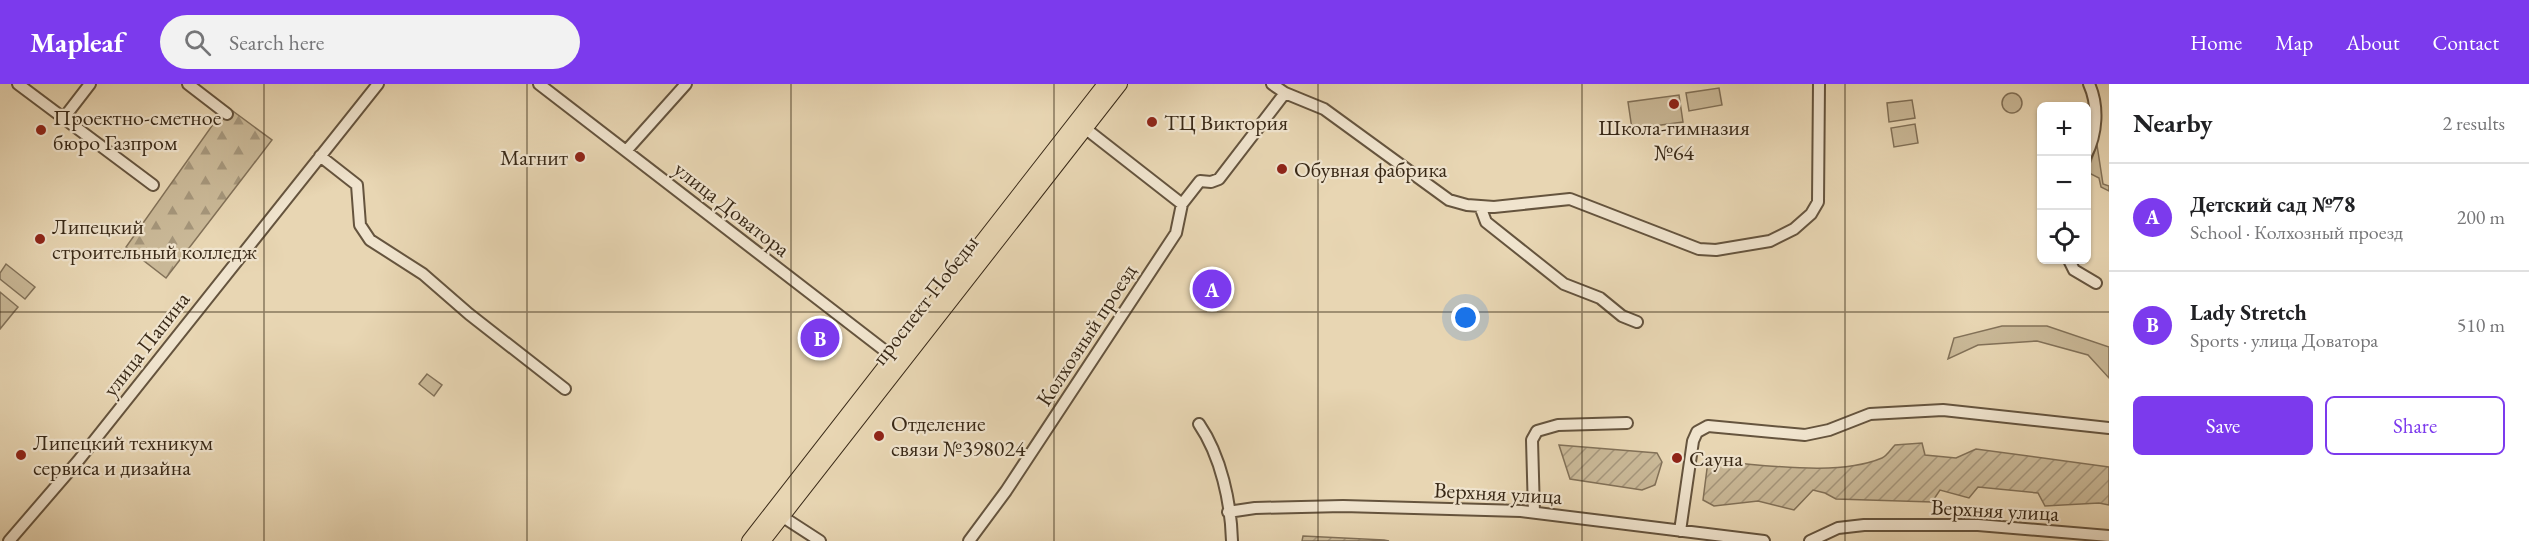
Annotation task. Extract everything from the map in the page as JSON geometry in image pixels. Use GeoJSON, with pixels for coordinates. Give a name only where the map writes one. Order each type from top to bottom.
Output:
{"type":"FeatureCollection","features":[{"type":"Feature","properties":{"kind":"main road","name":"проспект Победы"},"geometry":{"type":"LineString","coordinates":[[763,541],[1105,84]]}},
{"type":"Feature","properties":{"kind":"main road","name":"проспект Победы"},"geometry":{"type":"LineString","coordinates":[[749,541],[1086,129],[1120,84]]}},
{"type":"Feature","properties":{"kind":"street"},"geometry":{"type":"LineString","coordinates":[[18,84],[153,185]]}},
{"type":"Feature","properties":{"kind":"street"},"geometry":{"type":"LineString","coordinates":[[63,119],[90,84]]}},
{"type":"Feature","properties":{"kind":"street"},"geometry":{"type":"LineString","coordinates":[[188,84],[227,114]]}},
{"type":"Feature","properties":{"kind":"street","name":"улица Папина"},"geometry":{"type":"LineString","coordinates":[[9,541],[78,461],[378,84]]}},
{"type":"Feature","properties":{"kind":"street","name":"улица Доватора"},"geometry":{"type":"LineString","coordinates":[[539,84],[897,361]]}},
{"type":"Feature","properties":{"kind":"street"},"geometry":{"type":"LineString","coordinates":[[626,151],[686,84]]}},
{"type":"Feature","properties":{"kind":"street"},"geometry":{"type":"LineString","coordinates":[[1272,84],[1285,93],[1324,109],[1446,198],[1467,206],[1524,206],[1570,199],[1690,247],[1716,250],[1770,241],[1794,229],[1811,214],[1818,202],[1819,84]]}},
{"type":"Feature","properties":{"kind":"street"},"geometry":{"type":"LineString","coordinates":[[2089,84],[2093,97],[2095,123],[2094,139],[2091,145]]}},
{"type":"Feature","properties":{"kind":"street","name":"Колхозный проезд"},"geometry":{"type":"LineString","coordinates":[[969,541],[1012,482],[1176,232],[1182,204],[1200,181],[1211,182],[1219,178],[1285,93]]}},
{"type":"Feature","properties":{"kind":"street"},"geometry":{"type":"LineString","coordinates":[[1086,129],[1182,204]]}},
{"type":"Feature","properties":{"kind":"street"},"geometry":{"type":"LineString","coordinates":[[320,156],[357,185],[360,225],[370,240],[423,274],[469,314],[565,389]]}},
{"type":"Feature","properties":{"kind":"street"},"geometry":{"type":"LineString","coordinates":[[1480,206],[1486,222],[1564,284],[1600,298],[1622,316],[1637,322]]}},
{"type":"Feature","properties":{"kind":"street"},"geometry":{"type":"LineString","coordinates":[[2071,264],[2074,270],[2096,283]]}},
{"type":"Feature","properties":{"kind":"street"},"geometry":{"type":"LineString","coordinates":[[1680,531],[1693,441],[1697,432],[1707,426],[1805,435],[1829,430],[1870,414],[1943,410],[2109,428]]}},
{"type":"Feature","properties":{"kind":"street"},"geometry":{"type":"LineString","coordinates":[[1534,512],[1532,445],[1537,431],[1558,425],[1627,423]]}},
{"type":"Feature","properties":{"kind":"street"},"geometry":{"type":"LineString","coordinates":[[1199,424],[1210,440],[1219,468],[1232,541]]}},
{"type":"Feature","properties":{"kind":"street","name":"Верхняя улица"},"geometry":{"type":"LineString","coordinates":[[1228,512],[1255,508],[1334,506],[1534,512],[1764,541]]}},
{"type":"Feature","properties":{"kind":"street"},"geometry":{"type":"LineString","coordinates":[[783,517],[820,541]]}},
{"type":"Feature","properties":{"kind":"street","name":"Верхняя улица"},"geometry":{"type":"LineString","coordinates":[[1810,541],[1838,528],[1864,525],[1978,525],[2109,536]]}},
{"type":"Feature","properties":{"kind":"green space"},"geometry":{"type":"Polygon","coordinates":[[[1719,88],[1722,105],[1689,111],[1686,93],[1719,88]]]}},
{"type":"Feature","properties":{"kind":"green space"},"geometry":{"type":"Polygon","coordinates":[[[2012,93],[2019,96],[2022,103],[2019,110],[2012,113],[2005,110],[2002,103],[2005,96],[2012,93]]]}},
{"type":"Feature","properties":{"kind":"green space"},"geometry":{"type":"Polygon","coordinates":[[[1679,95],[1683,122],[1632,129],[1628,102],[1679,95]]]}},
{"type":"Feature","properties":{"kind":"green space"},"geometry":{"type":"Polygon","coordinates":[[[1912,100],[1915,118],[1889,122],[1887,103],[1912,100]]]}},
{"type":"Feature","properties":{"kind":"green space"},"geometry":{"type":"Polygon","coordinates":[[[226,106],[272,140],[166,278],[126,247],[226,106]]]}},
{"type":"Feature","properties":{"kind":"green space"},"geometry":{"type":"Polygon","coordinates":[[[1915,124],[1918,143],[1894,147],[1891,128],[1915,124]]]}},
{"type":"Feature","properties":{"kind":"green space"},"geometry":{"type":"Polygon","coordinates":[[[2097,145],[2103,184],[2109,186],[2109,191],[2101,187],[2099,178],[2091,174],[2091,161],[2097,145]]]}},
{"type":"Feature","properties":{"kind":"green space"},"geometry":{"type":"Polygon","coordinates":[[[6,264],[35,287],[25,299],[0,279],[0,273],[6,264]]]}},
{"type":"Feature","properties":{"kind":"green space"},"geometry":{"type":"Polygon","coordinates":[[[0,292],[18,307],[0,329],[0,292]]]}},
{"type":"Feature","properties":{"kind":"green space"},"geometry":{"type":"Polygon","coordinates":[[[2002,326],[2047,326],[2109,347],[2109,378],[2088,355],[2037,341],[1978,345],[1948,359],[1954,338],[2002,326]]]}},
{"type":"Feature","properties":{"kind":"green space"},"geometry":{"type":"Polygon","coordinates":[[[427,374],[442,385],[434,396],[419,384],[427,374]]]}},
{"type":"Feature","properties":{"kind":"green space"},"geometry":{"type":"Polygon","coordinates":[[[1922,443],[1925,455],[1956,458],[1976,449],[2109,467],[2109,505],[2099,503],[2045,506],[2038,493],[1978,487],[1969,498],[1940,490],[1932,502],[1836,499],[1813,490],[1794,510],[1758,501],[1714,506],[1703,500],[1708,461],[1796,468],[1842,467],[1882,458],[1895,445],[1922,443]]]}},
{"type":"Feature","properties":{"kind":"green space"},"geometry":{"type":"Polygon","coordinates":[[[1559,445],[1657,453],[1662,462],[1655,485],[1642,490],[1570,479],[1559,445]]]}},
{"type":"Feature","properties":{"kind":"green space"},"geometry":{"type":"Polygon","coordinates":[[[1303,536],[1384,540],[1389,541],[1302,541],[1303,536]]]}},
{"type":"Feature","properties":{"kind":"place","name":"Школа-гимназия №64"},"geometry":{"type":"Point","coordinates":[1674,104]}},
{"type":"Feature","properties":{"kind":"place","name":"ТЦ Виктория"},"geometry":{"type":"Point","coordinates":[1152,122]}},
{"type":"Feature","properties":{"kind":"place","name":"Проектно-сметное бюро Газпром"},"geometry":{"type":"Point","coordinates":[41,130]}},
{"type":"Feature","properties":{"kind":"place","name":"Магнит"},"geometry":{"type":"Point","coordinates":[580,157]}},
{"type":"Feature","properties":{"kind":"place","name":"Обувная фабрика"},"geometry":{"type":"Point","coordinates":[1282,169]}},
{"type":"Feature","properties":{"kind":"place","name":"Липецкий строительный колледж"},"geometry":{"type":"Point","coordinates":[40,239]}},
{"type":"Feature","properties":{"kind":"place","name":"Детский сад №78"},"geometry":{"type":"Point","coordinates":[1212,289]}},
{"type":"Feature","properties":{"kind":"place","name":"Lady Stretch"},"geometry":{"type":"Point","coordinates":[820,338]}},
{"type":"Feature","properties":{"kind":"place","name":"Отделение связи №398024"},"geometry":{"type":"Point","coordinates":[879,436]}},
{"type":"Feature","properties":{"kind":"place","name":"Липецкий техникум сервиса и дизайна"},"geometry":{"type":"Point","coordinates":[21,455]}},
{"type":"Feature","properties":{"kind":"place","name":"Сауна"},"geometry":{"type":"Point","coordinates":[1677,458]}}]}
